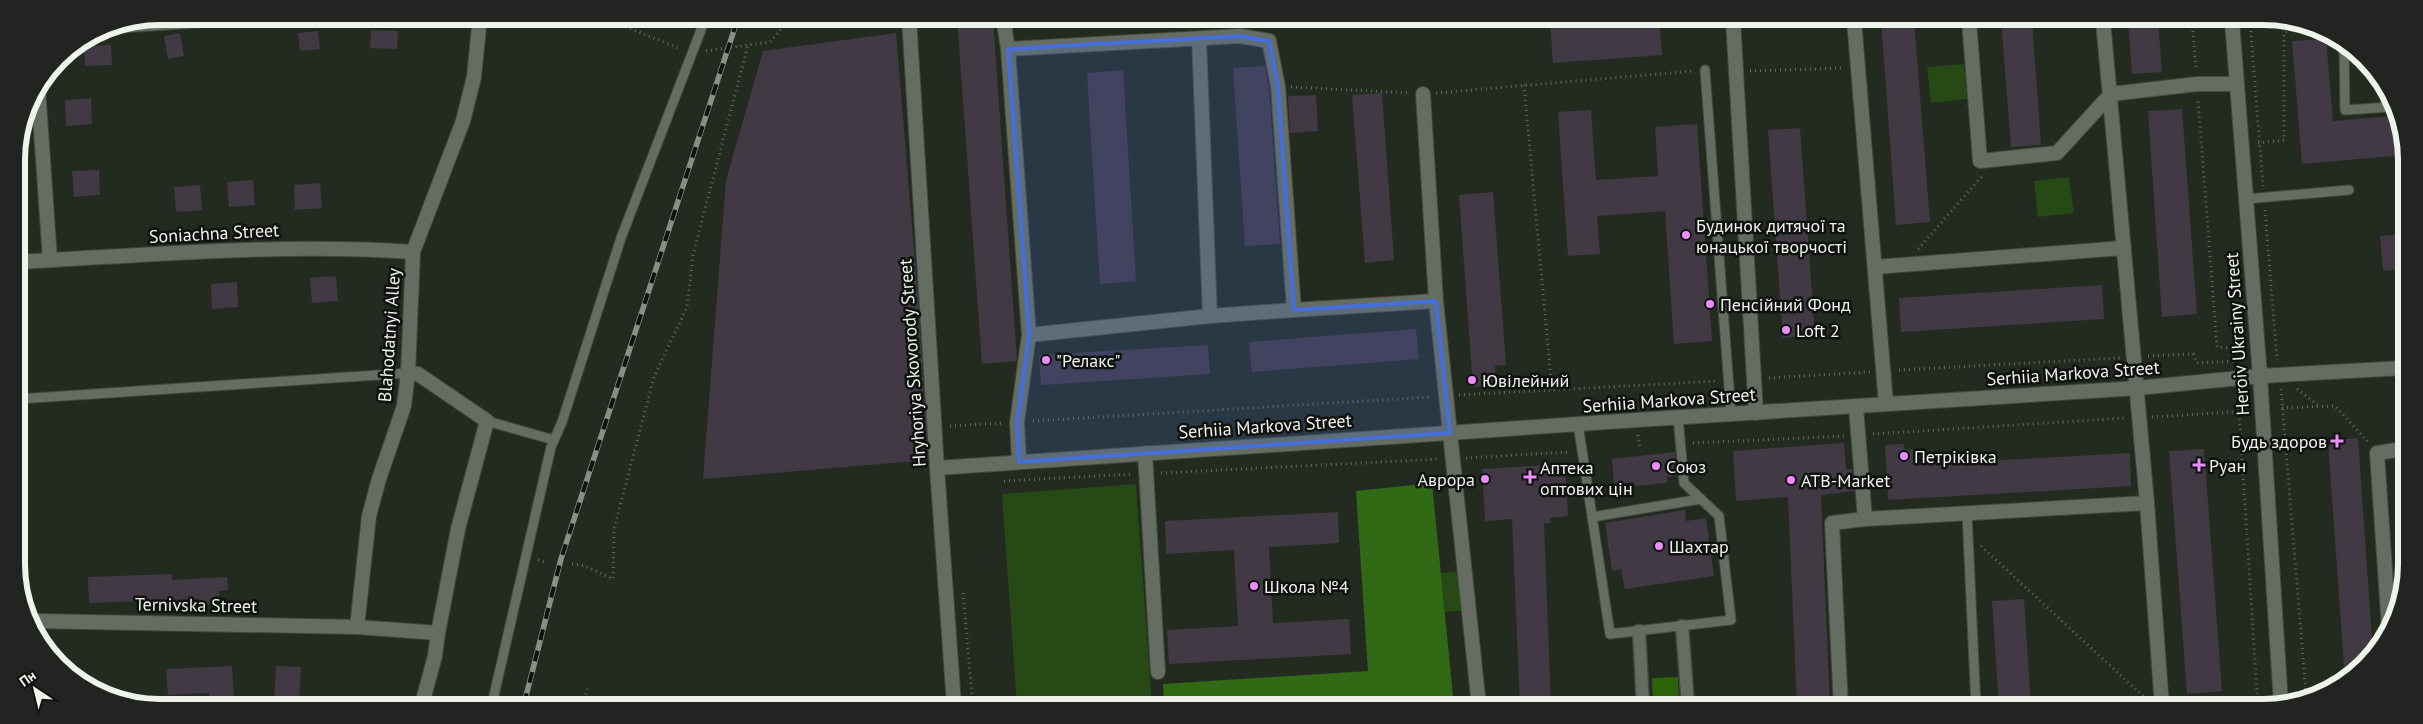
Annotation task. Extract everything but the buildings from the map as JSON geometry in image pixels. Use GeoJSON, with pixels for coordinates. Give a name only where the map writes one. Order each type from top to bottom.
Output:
{"type":"FeatureCollection","features":[{"type":"Feature","properties":{"kind":"street","name":"Blahodatnyi Alley"},"geometry":{"type":"LineString","coordinates":[[357,627],[369,516],[379,479],[404,406],[408,374],[413,252],[463,121],[474,76],[479,25]]}},
{"type":"Feature","properties":{"kind":"street","name":"Hryhoriya Skovorody Street"},"geometry":{"type":"LineString","coordinates":[[909,25],[954,699]]}},
{"type":"Feature","properties":{"kind":"street"},"geometry":{"type":"LineString","coordinates":[[1004,25],[1008,49],[1029,335],[1016,422],[1019,462]]}},
{"type":"Feature","properties":{"kind":"street"},"geometry":{"type":"LineString","coordinates":[[1733,25],[1756,413]]}},
{"type":"Feature","properties":{"kind":"street"},"geometry":{"type":"LineString","coordinates":[[1854,25],[1886,404]]}},
{"type":"Feature","properties":{"kind":"street"},"geometry":{"type":"LineString","coordinates":[[1969,25],[1980,161],[2057,153],[2110,94],[2197,84],[2236,84]]}},
{"type":"Feature","properties":{"kind":"street"},"geometry":{"type":"LineString","coordinates":[[2103,25],[2123,248],[2138,388],[2161,699]]}},
{"type":"Feature","properties":{"kind":"street","name":"Heroiv Ukrainy Street"},"geometry":{"type":"LineString","coordinates":[[2232,25],[2260,376],[2282,697]]}},
{"type":"Feature","properties":{"kind":"street"},"geometry":{"type":"LineString","coordinates":[[1008,49],[1240,36],[1270,41],[1278,86],[1294,310]]}},
{"type":"Feature","properties":{"kind":"street"},"geometry":{"type":"LineString","coordinates":[[1198,39],[1210,316]]}},
{"type":"Feature","properties":{"kind":"street"},"geometry":{"type":"LineString","coordinates":[[1423,94],[1436,302],[1478,699]]}},
{"type":"Feature","properties":{"kind":"street"},"geometry":{"type":"LineString","coordinates":[[39,100],[50,260]]}},
{"type":"Feature","properties":{"kind":"street"},"geometry":{"type":"LineString","coordinates":[[1875,267],[2123,248]]}},
{"type":"Feature","properties":{"kind":"street","name":"Soniachna Street"},"geometry":{"type":"LineString","coordinates":[[25,262],[268,249],[364,249],[413,252]]}},
{"type":"Feature","properties":{"kind":"street"},"geometry":{"type":"LineString","coordinates":[[1029,335],[1210,316],[1436,302]]}},
{"type":"Feature","properties":{"kind":"street","name":"Serhiia Markova Street"},"geometry":{"type":"LineString","coordinates":[[937,468],[1450,432],[2138,388],[2260,376],[2398,368]]}},
{"type":"Feature","properties":{"kind":"street"},"geometry":{"type":"LineString","coordinates":[[408,374],[418,374],[487,421],[458,530],[435,656],[423,699]]}},
{"type":"Feature","properties":{"kind":"street"},"geometry":{"type":"LineString","coordinates":[[1856,407],[1865,519]]}},
{"type":"Feature","properties":{"kind":"street"},"geometry":{"type":"LineString","coordinates":[[2388,616],[2377,453],[2398,450]]}},
{"type":"Feature","properties":{"kind":"street"},"geometry":{"type":"LineString","coordinates":[[1146,453],[1158,672]]}},
{"type":"Feature","properties":{"kind":"street"},"geometry":{"type":"LineString","coordinates":[[1841,699],[1832,523],[1865,519],[2147,503]]}},
{"type":"Feature","properties":{"kind":"street","name":"Ternivska Street"},"geometry":{"type":"LineString","coordinates":[[38,621],[357,627]]}},
{"type":"Feature","properties":{"kind":"street"},"geometry":{"type":"LineString","coordinates":[[1682,626],[1687,699]]}},
{"type":"Feature","properties":{"kind":"street"},"geometry":{"type":"LineString","coordinates":[[357,627],[438,633]]}},
{"type":"Feature","properties":{"kind":"street"},"geometry":{"type":"LineString","coordinates":[[1639,631],[1643,699]]}},
{"type":"Feature","properties":{"kind":"lane"},"geometry":{"type":"LineString","coordinates":[[493,699],[554,440],[562,422],[621,238],[703,25]]}},
{"type":"Feature","properties":{"kind":"lane"},"geometry":{"type":"LineString","coordinates":[[2344,52],[2345,110],[2387,106]]}},
{"type":"Feature","properties":{"kind":"lane"},"geometry":{"type":"LineString","coordinates":[[1704,70],[1731,414]]}},
{"type":"Feature","properties":{"kind":"lane"},"geometry":{"type":"LineString","coordinates":[[2246,199],[2349,190]]}},
{"type":"Feature","properties":{"kind":"lane"},"geometry":{"type":"LineString","coordinates":[[25,398],[408,374]]}},
{"type":"Feature","properties":{"kind":"lane"},"geometry":{"type":"LineString","coordinates":[[1578,424],[1610,634],[1731,620],[1719,516],[1684,483],[1678,417]]}},
{"type":"Feature","properties":{"kind":"lane"},"geometry":{"type":"LineString","coordinates":[[487,421],[554,440]]}},
{"type":"Feature","properties":{"kind":"lane"},"geometry":{"type":"LineString","coordinates":[[1592,517],[1700,499]]}},
{"type":"Feature","properties":{"kind":"lane"},"geometry":{"type":"LineString","coordinates":[[1967,514],[1976,699]]}},
{"type":"Feature","properties":{"kind":"path"},"geometry":{"type":"LineString","coordinates":[[2192,25],[2217,346],[2230,348],[2235,362],[2258,699]]}},
{"type":"Feature","properties":{"kind":"path"},"geometry":{"type":"LineString","coordinates":[[2260,142],[2284,140],[2284,33],[2293,29]]}},
{"type":"Feature","properties":{"kind":"path"},"geometry":{"type":"LineString","coordinates":[[572,564],[585,566],[613,579],[614,529],[654,377],[686,307],[693,256],[748,45]]}},
{"type":"Feature","properties":{"kind":"path"},"geometry":{"type":"LineString","coordinates":[[1736,72],[1858,67]]}},
{"type":"Feature","properties":{"kind":"path"},"geometry":{"type":"LineString","coordinates":[[1278,86],[1423,94],[1704,70]]}},
{"type":"Feature","properties":{"kind":"path"},"geometry":{"type":"LineString","coordinates":[[1524,85],[1552,390]]}},
{"type":"Feature","properties":{"kind":"path"},"geometry":{"type":"LineString","coordinates":[[1904,264],[1998,159]]}},
{"type":"Feature","properties":{"kind":"path"},"geometry":{"type":"LineString","coordinates":[[1755,378],[2193,354],[2197,363],[2240,361]]}},
{"type":"Feature","properties":{"kind":"path"},"geometry":{"type":"LineString","coordinates":[[950,426],[1728,380]]}},
{"type":"Feature","properties":{"kind":"path"},"geometry":{"type":"LineString","coordinates":[[2282,408],[2335,406],[2377,453]]}},
{"type":"Feature","properties":{"kind":"path"},"geometry":{"type":"LineString","coordinates":[[1680,444],[2249,411]]}},
{"type":"Feature","properties":{"kind":"path"},"geometry":{"type":"LineString","coordinates":[[1002,481],[1583,452]]}},
{"type":"Feature","properties":{"kind":"path"},"geometry":{"type":"LineString","coordinates":[[1968,534],[2147,699]]}},
{"type":"Feature","properties":{"kind":"path"},"geometry":{"type":"LineString","coordinates":[[584,699],[588,687]]}},
{"type":"Feature","properties":{"kind":"highlighted area"},"geometry":{"type":"Polygon","coordinates":[[[1240,36],[1269,41],[1278,86],[1294,310],[1436,301],[1450,433],[1019,462],[1017,422],[1029,335],[1008,49],[1240,36]]]}},
{"type":"Feature","properties":{"kind":"shaded area"},"geometry":{"type":"Polygon","coordinates":[[[1964,64],[1967,99],[1931,103],[1927,67],[1964,64]]]}},
{"type":"Feature","properties":{"kind":"shaded area"},"geometry":{"type":"Polygon","coordinates":[[[2069,177],[2074,213],[2038,217],[2034,181],[2069,177]]]}},
{"type":"Feature","properties":{"kind":"shaded area"},"geometry":{"type":"Polygon","coordinates":[[[1432,483],[1453,699],[1164,699],[1163,684],[1368,671],[1356,491],[1432,483]]]}},
{"type":"Feature","properties":{"kind":"shaded area"},"geometry":{"type":"Polygon","coordinates":[[[1136,484],[1152,699],[1017,699],[1002,494],[1136,484]]]}},
{"type":"Feature","properties":{"kind":"shaded area"},"geometry":{"type":"Polygon","coordinates":[[[1464,571],[1469,610],[1445,612],[1441,573],[1464,571]]]}},
{"type":"Feature","properties":{"kind":"shaded area"},"geometry":{"type":"Polygon","coordinates":[[[1678,677],[1679,699],[1653,699],[1652,678],[1678,677]]]}},
{"type":"Feature","properties":{"kind":"railway"},"geometry":{"type":"LineString","coordinates":[[525,699],[561,559],[736,25]]}},
{"type":"Feature","properties":{"kind":"place","name":"Будинок дитячої та юнацької творчості"},"geometry":{"type":"Point","coordinates":[1686,235]}},
{"type":"Feature","properties":{"kind":"place","name":"Пенсійний Фонд"},"geometry":{"type":"Point","coordinates":[1710,304]}},
{"type":"Feature","properties":{"kind":"place","name":"Loft 2"},"geometry":{"type":"Point","coordinates":[1786,330]}},
{"type":"Feature","properties":{"kind":"place","name":"\"Релакс\""},"geometry":{"type":"Point","coordinates":[1046,360]}},
{"type":"Feature","properties":{"kind":"place","name":"Ювілейний"},"geometry":{"type":"Point","coordinates":[1472,380]}},
{"type":"Feature","properties":{"kind":"place","name":"Будь здоров"},"geometry":{"type":"Point","coordinates":[2337,441]}},
{"type":"Feature","properties":{"kind":"place","name":"Петріківка"},"geometry":{"type":"Point","coordinates":[1904,456]}},
{"type":"Feature","properties":{"kind":"place","name":"Руан"},"geometry":{"type":"Point","coordinates":[2199,465]}},
{"type":"Feature","properties":{"kind":"place","name":"Союз"},"geometry":{"type":"Point","coordinates":[1656,466]}},
{"type":"Feature","properties":{"kind":"place","name":"Аптека оптових цін"},"geometry":{"type":"Point","coordinates":[1530,477]}},
{"type":"Feature","properties":{"kind":"place","name":"Аврора"},"geometry":{"type":"Point","coordinates":[1485,479]}},
{"type":"Feature","properties":{"kind":"place","name":"ATB-Market"},"geometry":{"type":"Point","coordinates":[1791,480]}},
{"type":"Feature","properties":{"kind":"place","name":"Шахтар"},"geometry":{"type":"Point","coordinates":[1659,546]}},
{"type":"Feature","properties":{"kind":"place","name":"Школа №4"},"geometry":{"type":"Point","coordinates":[1254,586]}}]}
